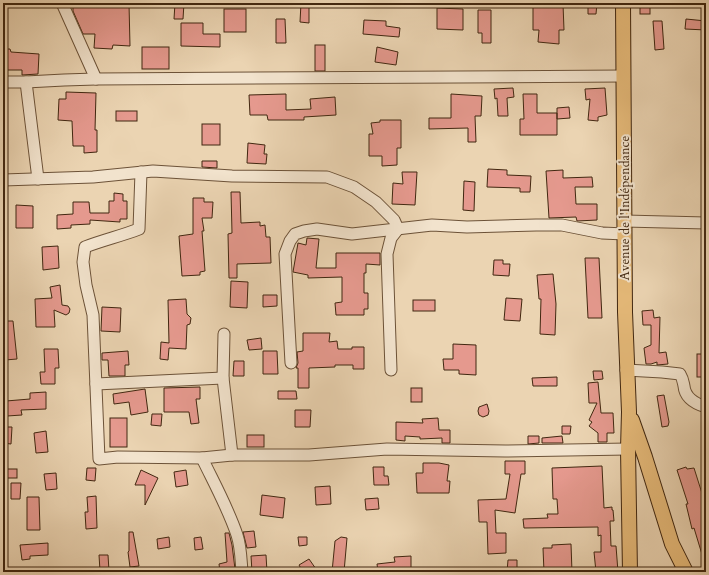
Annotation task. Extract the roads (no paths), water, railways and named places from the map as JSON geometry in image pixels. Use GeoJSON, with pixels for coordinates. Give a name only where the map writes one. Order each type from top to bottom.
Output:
{"type":"FeatureCollection","features":[{"type":"Feature","properties":{"kind":"main road","name":"Avenue de l'Indépendance"},"geometry":{"type":"LineString","coordinates":[[623,3],[625,312],[626,370],[629,412]]}},
{"type":"Feature","properties":{"kind":"main road"},"geometry":{"type":"LineString","coordinates":[[629,412],[628,449],[630,572]]}},
{"type":"Feature","properties":{"kind":"main road"},"geometry":{"type":"LineString","coordinates":[[629,412],[645,456],[672,544],[686,572]]}},
{"type":"Feature","properties":{"kind":"street"},"geometry":{"type":"LineString","coordinates":[[62,3],[96,79]]}},
{"type":"Feature","properties":{"kind":"street"},"geometry":{"type":"LineString","coordinates":[[3,82],[96,79],[624,76]]}},
{"type":"Feature","properties":{"kind":"street"},"geometry":{"type":"LineString","coordinates":[[26,82],[38,179]]}},
{"type":"Feature","properties":{"kind":"street"},"geometry":{"type":"LineString","coordinates":[[3,180],[93,177],[153,171],[232,176],[327,177],[354,187],[376,202],[394,220],[398,229]]}},
{"type":"Feature","properties":{"kind":"street"},"geometry":{"type":"LineString","coordinates":[[141,172],[139,229],[122,236],[85,246],[83,262],[86,285],[93,315],[99,459],[118,457],[202,458],[232,455],[309,455],[387,449],[505,451],[628,449]]}},
{"type":"Feature","properties":{"kind":"street"},"geometry":{"type":"LineString","coordinates":[[291,364],[285,254],[290,241],[295,234],[304,231],[317,230],[352,234],[432,225],[467,227],[562,225],[602,234],[625,227],[706,223]]}},
{"type":"Feature","properties":{"kind":"street"},"geometry":{"type":"LineString","coordinates":[[391,370],[387,254],[391,238],[398,229]]}},
{"type":"Feature","properties":{"kind":"street"},"geometry":{"type":"LineString","coordinates":[[224,334],[222,378],[232,455]]}},
{"type":"Feature","properties":{"kind":"street"},"geometry":{"type":"LineString","coordinates":[[626,370],[680,374],[683,379],[684,388],[687,395],[692,400],[706,407]]}},
{"type":"Feature","properties":{"kind":"street"},"geometry":{"type":"LineString","coordinates":[[96,384],[222,378]]}},
{"type":"Feature","properties":{"kind":"street"},"geometry":{"type":"LineString","coordinates":[[202,458],[222,499],[237,535],[242,572]]}}]}
